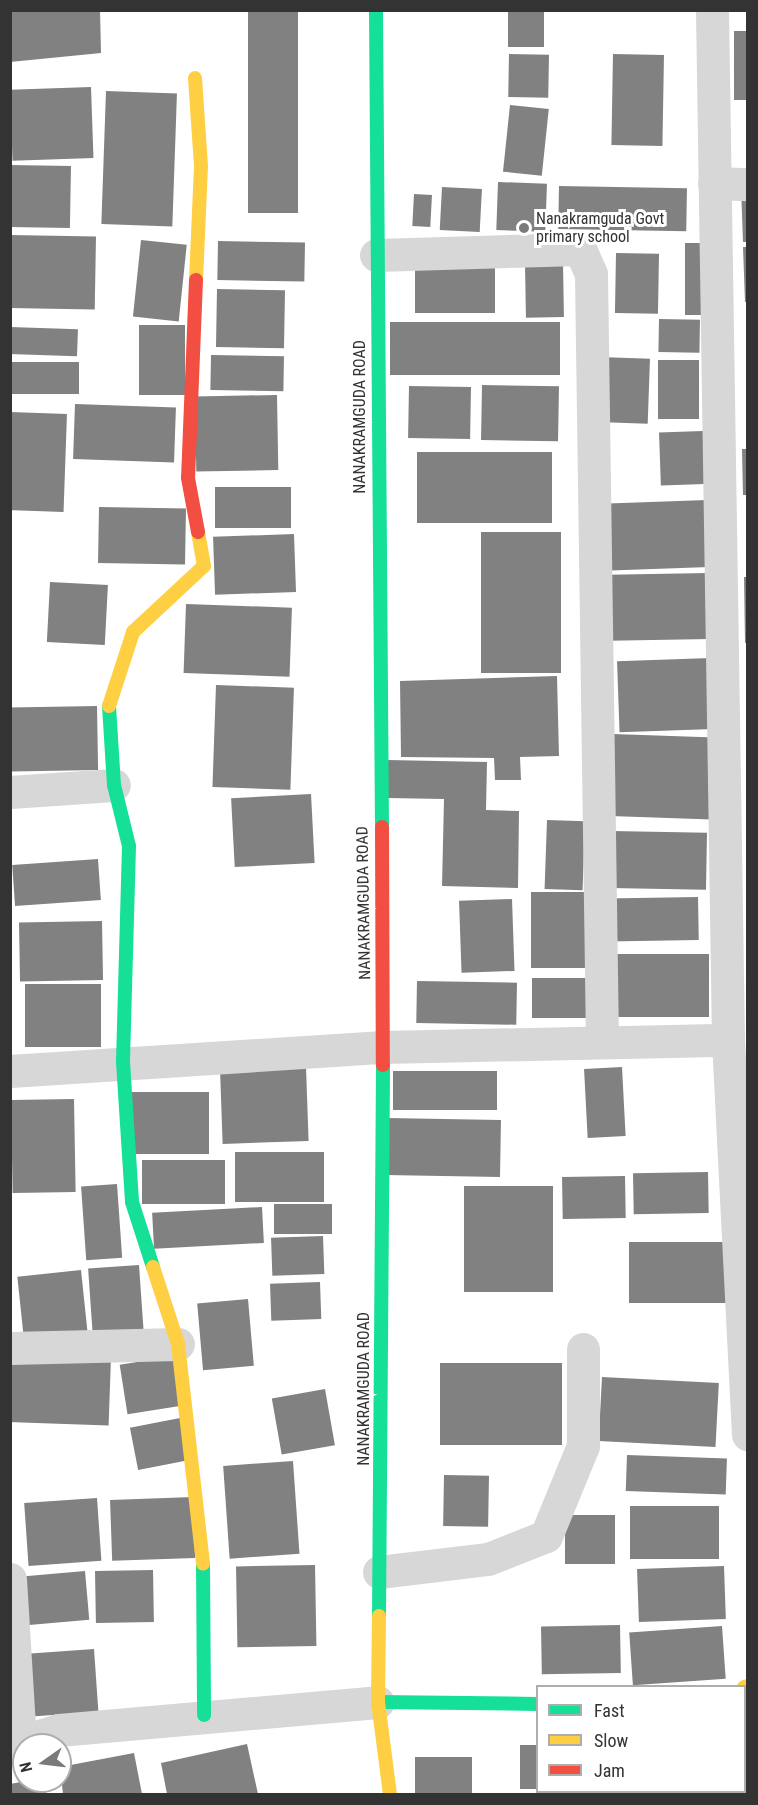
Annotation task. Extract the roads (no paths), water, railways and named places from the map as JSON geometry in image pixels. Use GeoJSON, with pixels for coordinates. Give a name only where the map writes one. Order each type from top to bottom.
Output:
{"type":"FeatureCollection","features":[{"type":"Feature","properties":{"kind":"street","name":"NANAKRAMGUDA ROAD"},"geometry":{"type":"LineString","coordinates":[[376,10],[383,1047],[378,1702],[390,1794]]}},
{"type":"Feature","properties":{"kind":"street"},"geometry":{"type":"LineString","coordinates":[[712,10],[728,1040],[747,1434]]}},
{"type":"Feature","properties":{"kind":"street"},"geometry":{"type":"LineString","coordinates":[[195,78],[201,166],[188,478],[204,566],[133,632],[108,711],[114,785],[129,846],[123,1062],[132,1202],[178,1344],[203,1526],[204,1715]]}},
{"type":"Feature","properties":{"kind":"street"},"geometry":{"type":"LineString","coordinates":[[714,183],[747,184]]}},
{"type":"Feature","properties":{"kind":"street"},"geometry":{"type":"LineString","coordinates":[[376,255],[580,249],[591,274],[602,1042]]}},
{"type":"Feature","properties":{"kind":"street"},"geometry":{"type":"LineString","coordinates":[[10,792],[114,785]]}},
{"type":"Feature","properties":{"kind":"street"},"geometry":{"type":"LineString","coordinates":[[10,1071],[383,1047],[728,1040]]}},
{"type":"Feature","properties":{"kind":"street"},"geometry":{"type":"LineString","coordinates":[[10,1348],[178,1344]]}},
{"type":"Feature","properties":{"kind":"street"},"geometry":{"type":"LineString","coordinates":[[379,1572],[488,1559],[546,1536],[583,1446],[583,1349]]}},
{"type":"Feature","properties":{"kind":"street"},"geometry":{"type":"LineString","coordinates":[[10,1579],[15,1733]]}},
{"type":"Feature","properties":{"kind":"street"},"geometry":{"type":"LineString","coordinates":[[50,1733],[59,1730],[204,1715],[378,1702],[536,1704]]}},
{"type":"Feature","properties":{"kind":"place","name":"Nanakramguda Govt primary school"},"geometry":{"type":"Point","coordinates":[524,228]}}]}
